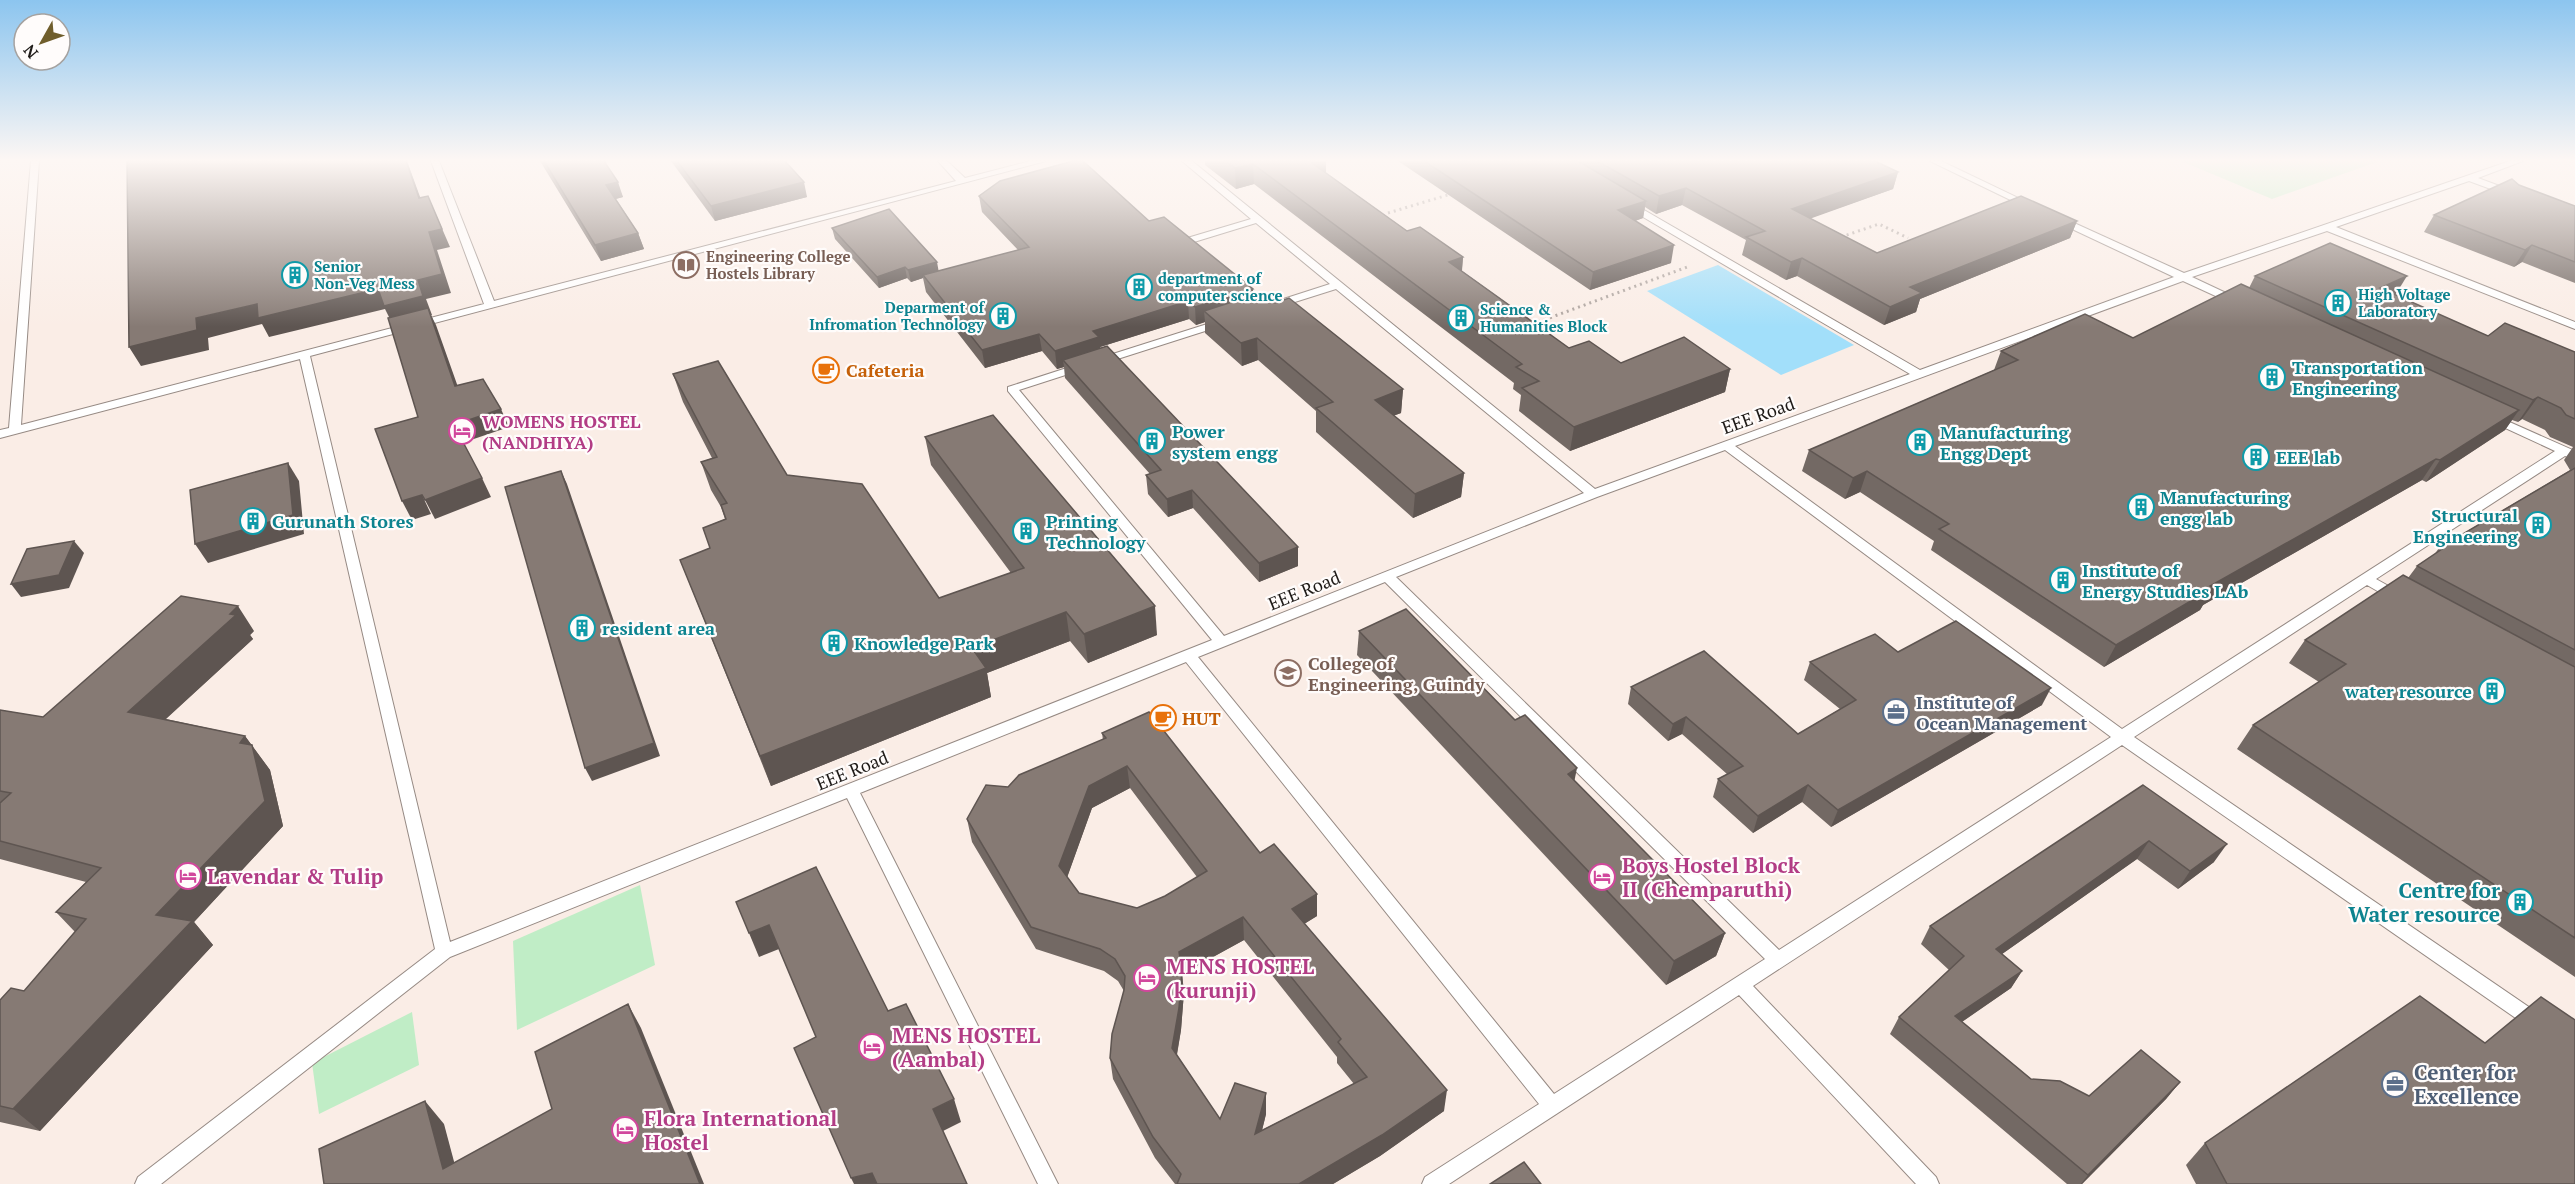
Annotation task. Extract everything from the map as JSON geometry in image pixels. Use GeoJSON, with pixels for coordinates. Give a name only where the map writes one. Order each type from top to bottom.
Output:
{"type":"FeatureCollection","features":[{"type":"Feature","properties":{"kind":"lane"},"geometry":{"type":"LineString","coordinates":[[15,430],[30,216]]}},
{"type":"Feature","properties":{"kind":"lane"},"geometry":{"type":"LineString","coordinates":[[456,216],[490,305]]}},
{"type":"Feature","properties":{"kind":"lane"},"geometry":{"type":"LineString","coordinates":[[0,434],[828,216]]}},
{"type":"Feature","properties":{"kind":"lane"},"geometry":{"type":"LineString","coordinates":[[1252,216],[1593,494]]}},
{"type":"Feature","properties":{"kind":"lane"},"geometry":{"type":"LineString","coordinates":[[1650,216],[1920,375]]}},
{"type":"Feature","properties":{"kind":"lane"},"geometry":{"type":"LineString","coordinates":[[2053,216],[2248,307]]}},
{"type":"Feature","properties":{"kind":"lane","name":"EEE Road"},"geometry":{"type":"LineString","coordinates":[[145,1184],[444,952],[1593,494],[2183,277],[2359,216]]}},
{"type":"Feature","properties":{"kind":"lane"},"geometry":{"type":"LineString","coordinates":[[1204,256],[1187,241],[1257,220]]}},
{"type":"Feature","properties":{"kind":"lane"},"geometry":{"type":"LineString","coordinates":[[2326,227],[2575,326]]}},
{"type":"Feature","properties":{"kind":"lane"},"geometry":{"type":"LineString","coordinates":[[1265,308],[1337,285]]}},
{"type":"Feature","properties":{"kind":"lane"},"geometry":{"type":"LineString","coordinates":[[1221,642],[1012,389],[1232,319]]}},
{"type":"Feature","properties":{"kind":"lane"},"geometry":{"type":"LineString","coordinates":[[304,354],[444,952]]}},
{"type":"Feature","properties":{"kind":"lane"},"geometry":{"type":"LineString","coordinates":[[2477,411],[2569,453]]}},
{"type":"Feature","properties":{"kind":"lane"},"geometry":{"type":"LineString","coordinates":[[1726,446],[2122,737],[2546,1029]]}},
{"type":"Feature","properties":{"kind":"lane"},"geometry":{"type":"LineString","coordinates":[[1432,1184],[2366,579],[2569,453]]}},
{"type":"Feature","properties":{"kind":"lane"},"geometry":{"type":"LineString","coordinates":[[1387,576],[1778,960]]}},
{"type":"Feature","properties":{"kind":"lane"},"geometry":{"type":"LineString","coordinates":[[2366,579],[2408,602]]}},
{"type":"Feature","properties":{"kind":"lane"},"geometry":{"type":"LineString","coordinates":[[1188,655],[1552,1106]]}},
{"type":"Feature","properties":{"kind":"lane"},"geometry":{"type":"LineString","coordinates":[[851,790],[1048,1184]]}},
{"type":"Feature","properties":{"kind":"lane"},"geometry":{"type":"LineString","coordinates":[[1740,984],[1929,1184]]}},
{"type":"Feature","properties":{"kind":"path"},"geometry":{"type":"LineString","coordinates":[[1834,240],[1879,224],[1908,238]]}},
{"type":"Feature","properties":{"kind":"path"},"geometry":{"type":"LineString","coordinates":[[1533,324],[1717,256]]}},
{"type":"Feature","properties":{"kind":"green space"},"geometry":{"type":"Polygon","coordinates":[[[640,885],[655,965],[517,1030],[513,941],[640,885]]]}},
{"type":"Feature","properties":{"kind":"green space"},"geometry":{"type":"Polygon","coordinates":[[[412,1012],[419,1065],[319,1114],[312,1063],[412,1012]]]}},
{"type":"Feature","properties":{"kind":"water"},"geometry":{"type":"Polygon","coordinates":[[[1718,265],[1854,345],[1781,375],[1647,291],[1718,265]]]}},
{"type":"Feature","properties":{"kind":"building"},"geometry":{"type":"Polygon","coordinates":[[[128,216],[437,216],[442,229],[429,232],[442,274],[418,280],[423,296],[384,306],[378,289],[258,318],[257,304],[196,318],[197,330],[129,347],[128,216]]]}},
{"type":"Feature","properties":{"kind":"building"},"geometry":{"type":"Polygon","coordinates":[[[578,216],[627,216],[638,233],[595,245],[578,216]]]}},
{"type":"Feature","properties":{"kind":"building"},"geometry":{"type":"Polygon","coordinates":[[[867,216],[896,216],[937,262],[908,270],[905,267],[877,277],[832,228],[867,216]]]}},
{"type":"Feature","properties":{"kind":"building"},"geometry":{"type":"Polygon","coordinates":[[[999,216],[1144,216],[1149,221],[1164,217],[1253,289],[1195,307],[1188,301],[1093,331],[1099,337],[1055,351],[1039,334],[982,350],[923,275],[1029,247],[999,216]]]}},
{"type":"Feature","properties":{"kind":"building"},"geometry":{"type":"Polygon","coordinates":[[[1323,216],[1386,216],[1407,231],[1420,227],[1463,257],[1449,262],[1569,348],[1589,341],[1621,363],[1684,337],[1730,369],[1574,427],[1522,388],[1539,381],[1516,367],[1522,364],[1323,216]]]}},
{"type":"Feature","properties":{"kind":"building"},"geometry":{"type":"Polygon","coordinates":[[[1508,216],[1628,216],[1674,245],[1593,272],[1508,216]]]}},
{"type":"Feature","properties":{"kind":"building"},"geometry":{"type":"Polygon","coordinates":[[[1738,216],[1806,216],[1877,253],[1970,216],[2066,216],[2077,221],[1910,287],[1922,293],[1890,307],[1802,258],[1791,262],[1746,237],[1765,231],[1738,216]]]}},
{"type":"Feature","properties":{"kind":"building"},"geometry":{"type":"Polygon","coordinates":[[[2437,216],[2575,216],[2575,262],[2532,245],[2525,250],[2437,216]]]}},
{"type":"Feature","properties":{"kind":"building"},"geometry":{"type":"Polygon","coordinates":[[[2330,243],[2407,276],[2380,288],[2488,336],[2505,323],[2575,352],[2575,419],[2566,415],[2561,408],[2538,397],[2533,400],[2255,276],[2330,243]]]}},
{"type":"Feature","properties":{"kind":"building"},"geometry":{"type":"Polygon","coordinates":[[[2241,284],[2519,410],[2440,460],[2436,459],[2210,586],[2213,588],[2116,645],[1939,529],[1949,524],[1867,471],[1853,478],[1809,450],[2018,360],[2001,351],[2085,314],[2133,338],[2241,284]]]}},
{"type":"Feature","properties":{"kind":"building"},"geometry":{"type":"Polygon","coordinates":[[[1263,292],[1275,303],[1289,298],[1403,389],[1375,400],[1464,473],[1415,494],[1316,408],[1333,402],[1257,338],[1241,343],[1204,311],[1263,292]]]}},
{"type":"Feature","properties":{"kind":"building","name":"WOMENS HOSTEL (NANDHIYA)"},"geometry":{"type":"Polygon","coordinates":[[[428,308],[455,386],[483,379],[501,409],[454,425],[482,478],[425,500],[422,495],[402,501],[375,429],[418,417],[388,318],[428,308]]]}},
{"type":"Feature","properties":{"kind":"building","name":"Power system engg"},"geometry":{"type":"Polygon","coordinates":[[[1107,346],[1298,547],[1259,563],[1192,490],[1167,499],[1146,475],[1161,470],[1063,360],[1107,346]]]}},
{"type":"Feature","properties":{"kind":"building"},"geometry":{"type":"Polygon","coordinates":[[[718,361],[787,475],[862,484],[939,598],[1024,568],[925,437],[993,415],[1155,606],[1084,634],[1066,612],[972,648],[986,668],[760,756],[680,560],[710,548],[703,528],[726,519],[721,505],[727,503],[701,462],[717,457],[673,374],[718,361]]]}},
{"type":"Feature","properties":{"kind":"building"},"geometry":{"type":"Polygon","coordinates":[[[288,463],[293,515],[195,544],[190,490],[288,463]]]}},
{"type":"Feature","properties":{"kind":"building","name":"Structural Engineering"},"geometry":{"type":"Polygon","coordinates":[[[2575,468],[2575,650],[2417,566],[2442,549],[2439,548],[2575,468]]]}},
{"type":"Feature","properties":{"kind":"building","name":"resident area"},"geometry":{"type":"Polygon","coordinates":[[[561,471],[654,743],[585,768],[505,487],[561,471]]]}},
{"type":"Feature","properties":{"kind":"building"},"geometry":{"type":"Polygon","coordinates":[[[74,541],[59,575],[11,584],[27,549],[74,541]]]}},
{"type":"Feature","properties":{"kind":"building"},"geometry":{"type":"Polygon","coordinates":[[[2403,575],[2575,667],[2575,938],[2253,725],[2346,664],[2305,640],[2403,575]]]}},
{"type":"Feature","properties":{"kind":"building","name":"Lavendar & Tulip"},"geometry":{"type":"Polygon","coordinates":[[[181,596],[238,606],[230,614],[236,615],[128,712],[245,736],[240,743],[252,745],[265,801],[156,915],[192,921],[13,1109],[0,1106],[0,1000],[11,988],[24,991],[86,919],[56,912],[101,868],[0,841],[0,803],[11,793],[0,791],[0,710],[43,717],[181,596]]]}},
{"type":"Feature","properties":{"kind":"building"},"geometry":{"type":"Polygon","coordinates":[[[1406,609],[1515,720],[1525,715],[1577,768],[1568,774],[1725,933],[1674,961],[1359,631],[1406,609]]]}},
{"type":"Feature","properties":{"kind":"building"},"geometry":{"type":"Polygon","coordinates":[[[1956,621],[2051,688],[1838,810],[1808,785],[1758,816],[1718,779],[1743,766],[1686,717],[1673,724],[1631,687],[1704,651],[1798,734],[1856,700],[1810,662],[1875,634],[1898,652],[1956,621]]]}},
{"type":"Feature","properties":{"kind":"building"},"geometry":{"type":"Polygon","coordinates":[[[1149,712],[1260,853],[1274,844],[1317,894],[1292,909],[1447,1090],[1382,1135],[1299,1184],[1177,1184],[1181,1174],[1153,1137],[1110,1058],[1112,1034],[1124,990],[1125,976],[1115,959],[1100,949],[1031,927],[967,819],[986,785],[1008,787],[1019,775],[1106,738],[1102,733],[1149,712]],[[1127,766],[1089,786],[1059,866],[1079,893],[1137,908],[1165,896],[1207,871],[1127,766]],[[1243,917],[1179,952],[1182,970],[1179,1008],[1172,1048],[1220,1119],[1235,1083],[1266,1093],[1255,1134],[1367,1077],[1338,1042],[1341,1039],[1243,917]]]}},
{"type":"Feature","properties":{"kind":"building"},"geometry":{"type":"Polygon","coordinates":[[[2143,785],[2227,844],[2190,871],[2149,841],[1996,949],[2022,971],[1955,1016],[2031,1079],[2060,1081],[2089,1096],[2141,1050],[2180,1082],[2088,1175],[1899,1017],[1964,956],[1930,926],[2143,785]]]}},
{"type":"Feature","properties":{"kind":"building","name":"MENS HOSTEL (Aambal)"},"geometry":{"type":"Polygon","coordinates":[[[816,867],[888,1011],[906,1004],[954,1099],[933,1109],[967,1184],[877,1184],[872,1173],[851,1178],[794,1048],[816,1037],[769,925],[749,933],[736,902],[816,867]]]}},
{"type":"Feature","properties":{"kind":"building","name":"Center for Excellence"},"geometry":{"type":"Polygon","coordinates":[[[2420,996],[2485,1043],[2541,997],[2575,1020],[2575,1184],[2227,1184],[2205,1143],[2420,996]]]}},
{"type":"Feature","properties":{"kind":"building"},"geometry":{"type":"Polygon","coordinates":[[[628,1004],[700,1184],[324,1184],[319,1149],[425,1101],[443,1169],[552,1109],[535,1052],[628,1004]]]}},
{"type":"Feature","properties":{"kind":"building"},"geometry":{"type":"Polygon","coordinates":[[[1524,1162],[1541,1184],[1490,1184],[1524,1162]]]}},
{"type":"Feature","properties":{"kind":"place","name":"Engineering College Hostels Library"},"geometry":{"type":"Point","coordinates":[686,265]}},
{"type":"Feature","properties":{"kind":"place","name":"Senior Non-Veg Mess"},"geometry":{"type":"Point","coordinates":[295,275]}},
{"type":"Feature","properties":{"kind":"place","name":"department of computer science"},"geometry":{"type":"Point","coordinates":[1139,287]}},
{"type":"Feature","properties":{"kind":"place","name":"High Voltage Laboratory"},"geometry":{"type":"Point","coordinates":[2338,303]}},
{"type":"Feature","properties":{"kind":"place","name":"Deparment of Infromation Technology"},"geometry":{"type":"Point","coordinates":[1003,316]}},
{"type":"Feature","properties":{"kind":"place","name":"Science & Humanities Block"},"geometry":{"type":"Point","coordinates":[1461,318]}},
{"type":"Feature","properties":{"kind":"place","name":"Cafeteria"},"geometry":{"type":"Point","coordinates":[826,370]}},
{"type":"Feature","properties":{"kind":"place","name":"Transportation Engineering"},"geometry":{"type":"Point","coordinates":[2272,377]}},
{"type":"Feature","properties":{"kind":"place","name":"WOMENS HOSTEL (NANDHIYA)"},"geometry":{"type":"Point","coordinates":[462,431]}},
{"type":"Feature","properties":{"kind":"place","name":"Power system engg"},"geometry":{"type":"Point","coordinates":[1152,441]}},
{"type":"Feature","properties":{"kind":"place","name":"Manufacturing Engg Dept"},"geometry":{"type":"Point","coordinates":[1920,442]}},
{"type":"Feature","properties":{"kind":"place","name":"EEE lab"},"geometry":{"type":"Point","coordinates":[2256,457]}},
{"type":"Feature","properties":{"kind":"place","name":"Manufacturing engg lab"},"geometry":{"type":"Point","coordinates":[2141,507]}},
{"type":"Feature","properties":{"kind":"place","name":"Gurunath Stores"},"geometry":{"type":"Point","coordinates":[253,521]}},
{"type":"Feature","properties":{"kind":"place","name":"Structural Engineering"},"geometry":{"type":"Point","coordinates":[2538,525]}},
{"type":"Feature","properties":{"kind":"place","name":"Printing Technology"},"geometry":{"type":"Point","coordinates":[1026,531]}},
{"type":"Feature","properties":{"kind":"place","name":"Institute of Energy Studies LAb"},"geometry":{"type":"Point","coordinates":[2063,580]}},
{"type":"Feature","properties":{"kind":"place","name":"resident area"},"geometry":{"type":"Point","coordinates":[582,628]}},
{"type":"Feature","properties":{"kind":"place","name":"Knowledge Park"},"geometry":{"type":"Point","coordinates":[834,643]}},
{"type":"Feature","properties":{"kind":"place","name":"College of Engineering, Guindy"},"geometry":{"type":"Point","coordinates":[1288,673]}},
{"type":"Feature","properties":{"kind":"place","name":"water resource"},"geometry":{"type":"Point","coordinates":[2492,691]}},
{"type":"Feature","properties":{"kind":"place","name":"Institute of Ocean Management"},"geometry":{"type":"Point","coordinates":[1896,712]}},
{"type":"Feature","properties":{"kind":"place","name":"HUT"},"geometry":{"type":"Point","coordinates":[1163,718]}},
{"type":"Feature","properties":{"kind":"place","name":"Lavendar & Tulip"},"geometry":{"type":"Point","coordinates":[188,876]}},
{"type":"Feature","properties":{"kind":"place","name":"Boys Hostel Block II (Chemparuthi)"},"geometry":{"type":"Point","coordinates":[1602,877]}},
{"type":"Feature","properties":{"kind":"place","name":"Centre for Water resource"},"geometry":{"type":"Point","coordinates":[2520,902]}},
{"type":"Feature","properties":{"kind":"place","name":"MENS HOSTEL (kurunji)"},"geometry":{"type":"Point","coordinates":[1147,978]}},
{"type":"Feature","properties":{"kind":"place","name":"MENS HOSTEL (Aambal)"},"geometry":{"type":"Point","coordinates":[872,1047]}},
{"type":"Feature","properties":{"kind":"place","name":"Center for Excellence"},"geometry":{"type":"Point","coordinates":[2395,1084]}},
{"type":"Feature","properties":{"kind":"place","name":"Flora International Hostel"},"geometry":{"type":"Point","coordinates":[625,1130]}}]}
